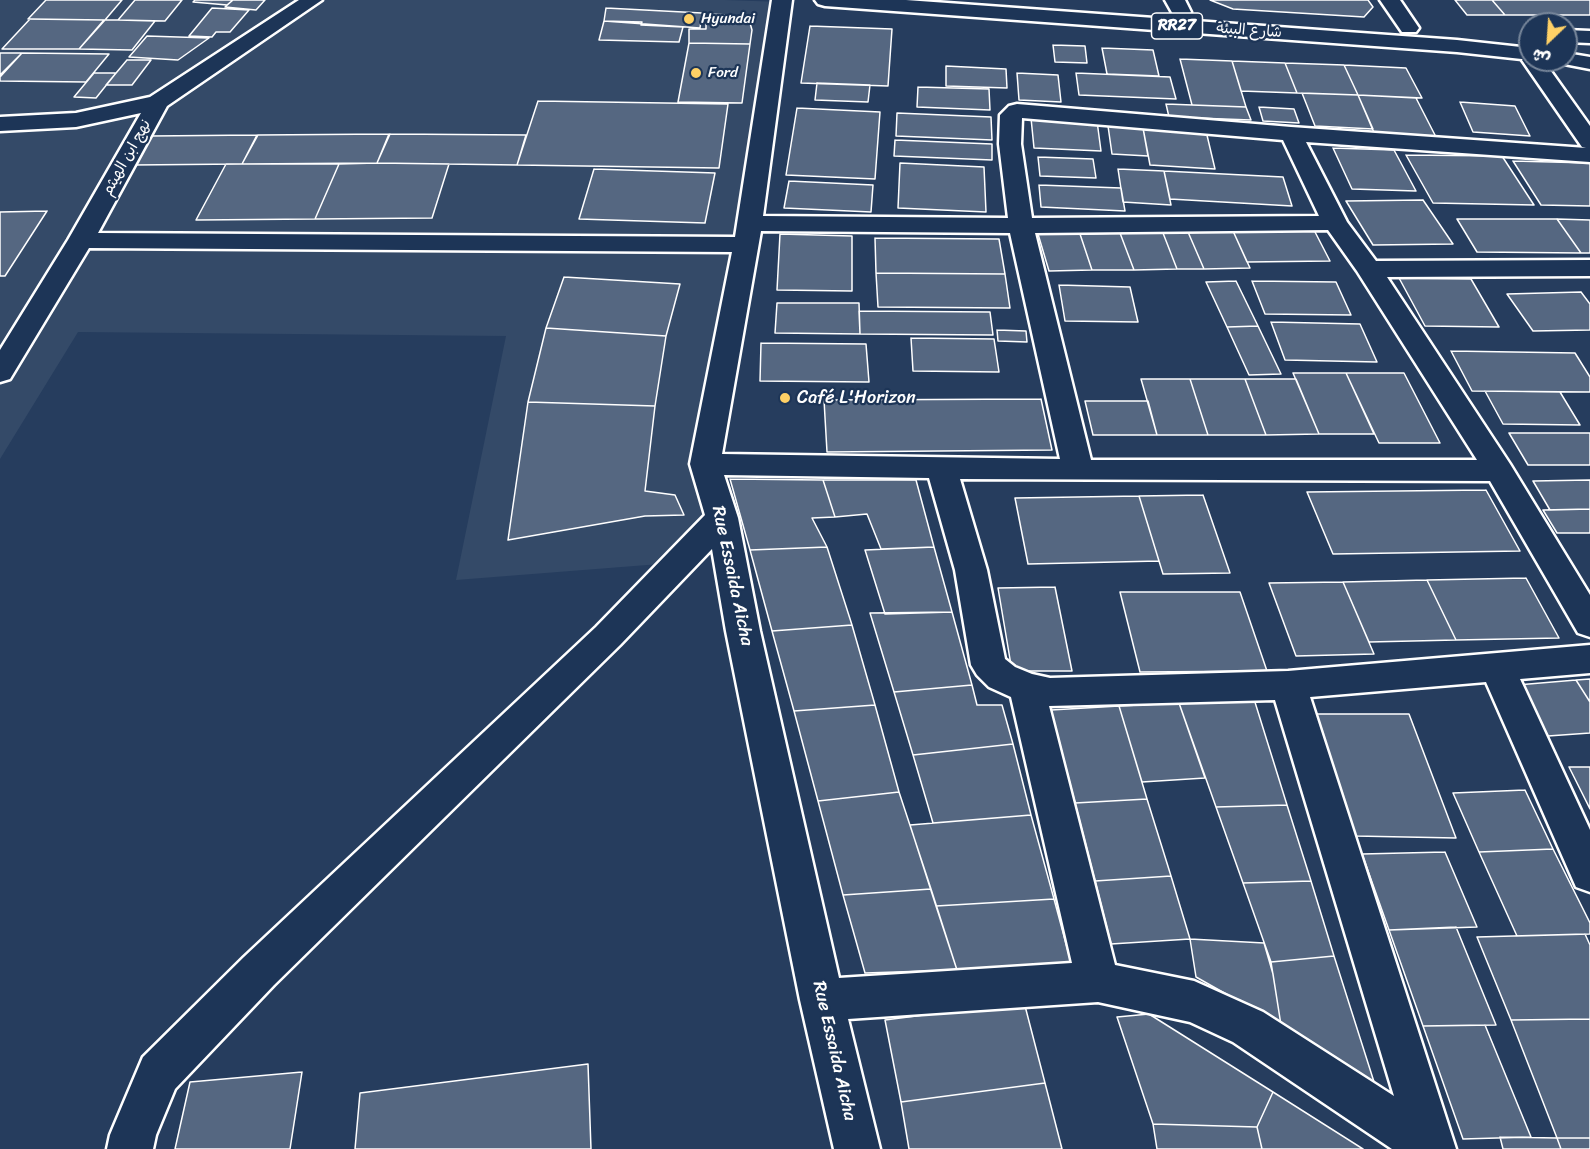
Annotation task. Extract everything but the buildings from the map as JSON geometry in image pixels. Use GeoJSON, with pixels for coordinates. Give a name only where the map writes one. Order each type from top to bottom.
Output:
{"type":"FeatureCollection","features":[{"type":"Feature","properties":{"kind":"street","name":"نهج ابن الهيثم"},"geometry":{"type":"LineString","coordinates":[[0,373],[81,240],[158,102],[312,0]]}},
{"type":"Feature","properties":{"kind":"street","name":"Rue Essaida Aicha"},"geometry":{"type":"LineString","coordinates":[[782,0],[747,234],[705,464],[722,518],[743,631],[822,1000],[857,1149]]}},
{"type":"Feature","properties":{"kind":"street","name":"شارع البيئة"},"geometry":{"type":"LineString","coordinates":[[825,0],[1518,51]]}},
{"type":"Feature","properties":{"kind":"street","name":"شارع البيئة"},"geometry":{"type":"LineString","coordinates":[[1019,0],[1178,6],[1409,28],[1518,50]]}},
{"type":"Feature","properties":{"kind":"street"},"geometry":{"type":"LineString","coordinates":[[1390,0],[1409,28]]}},
{"type":"Feature","properties":{"kind":"street"},"geometry":{"type":"LineString","coordinates":[[1543,72],[1590,142]]}},
{"type":"Feature","properties":{"kind":"street"},"geometry":{"type":"LineString","coordinates":[[0,124],[75,120],[121,112],[158,102]]}},
{"type":"Feature","properties":{"kind":"street"},"geometry":{"type":"LineString","coordinates":[[1566,107],[1590,109]]}},
{"type":"Feature","properties":{"kind":"street"},"geometry":{"type":"LineString","coordinates":[[1078,470],[1021,226],[1010,144],[1011,115],[1017,111],[1291,134],[1590,155]]}},
{"type":"Feature","properties":{"kind":"street"},"geometry":{"type":"LineString","coordinates":[[1291,134],[1335,223],[1369,269],[1499,471],[1590,624]]}},
{"type":"Feature","properties":{"kind":"street"},"geometry":{"type":"LineString","coordinates":[[81,240],[747,234],[1021,226],[1335,223]]}},
{"type":"Feature","properties":{"kind":"street"},"geometry":{"type":"LineString","coordinates":[[1369,269],[1590,268]]}},
{"type":"Feature","properties":{"kind":"street"},"geometry":{"type":"LineString","coordinates":[[705,464],[1078,470],[1499,471]]}},
{"type":"Feature","properties":{"kind":"street"},"geometry":{"type":"LineString","coordinates":[[941,468],[971,570],[989,665],[1002,677],[1028,688],[1050,692],[1288,685],[1590,658]]}},
{"type":"Feature","properties":{"kind":"street"},"geometry":{"type":"LineString","coordinates":[[130,1149],[133,1135],[159,1073],[259,971],[608,636],[722,518]]}},
{"type":"Feature","properties":{"kind":"street"},"geometry":{"type":"LineString","coordinates":[[1497,667],[1590,874]]}},
{"type":"Feature","properties":{"kind":"street"},"geometry":{"type":"LineString","coordinates":[[1288,685],[1433,1149]]}},
{"type":"Feature","properties":{"kind":"street"},"geometry":{"type":"LineString","coordinates":[[1028,688],[1098,982]]}},
{"type":"Feature","properties":{"kind":"street"},"geometry":{"type":"LineString","coordinates":[[822,1000],[1098,982],[1194,1002],[1248,1027],[1433,1149]]}},
{"type":"Feature","properties":{"kind":"shaded area"},"geometry":{"type":"Polygon","coordinates":[[[0,0],[725,0],[783,2],[698,561],[456,580],[506,336],[78,332],[0,459],[0,0]]]}},
{"type":"Feature","properties":{"kind":"place","name":"Hyundai"},"geometry":{"type":"Point","coordinates":[689,19]}},
{"type":"Feature","properties":{"kind":"place","name":"Ford"},"geometry":{"type":"Point","coordinates":[696,73]}},
{"type":"Feature","properties":{"kind":"place","name":"Café L'Horizon"},"geometry":{"type":"Point","coordinates":[785,398]}}]}
